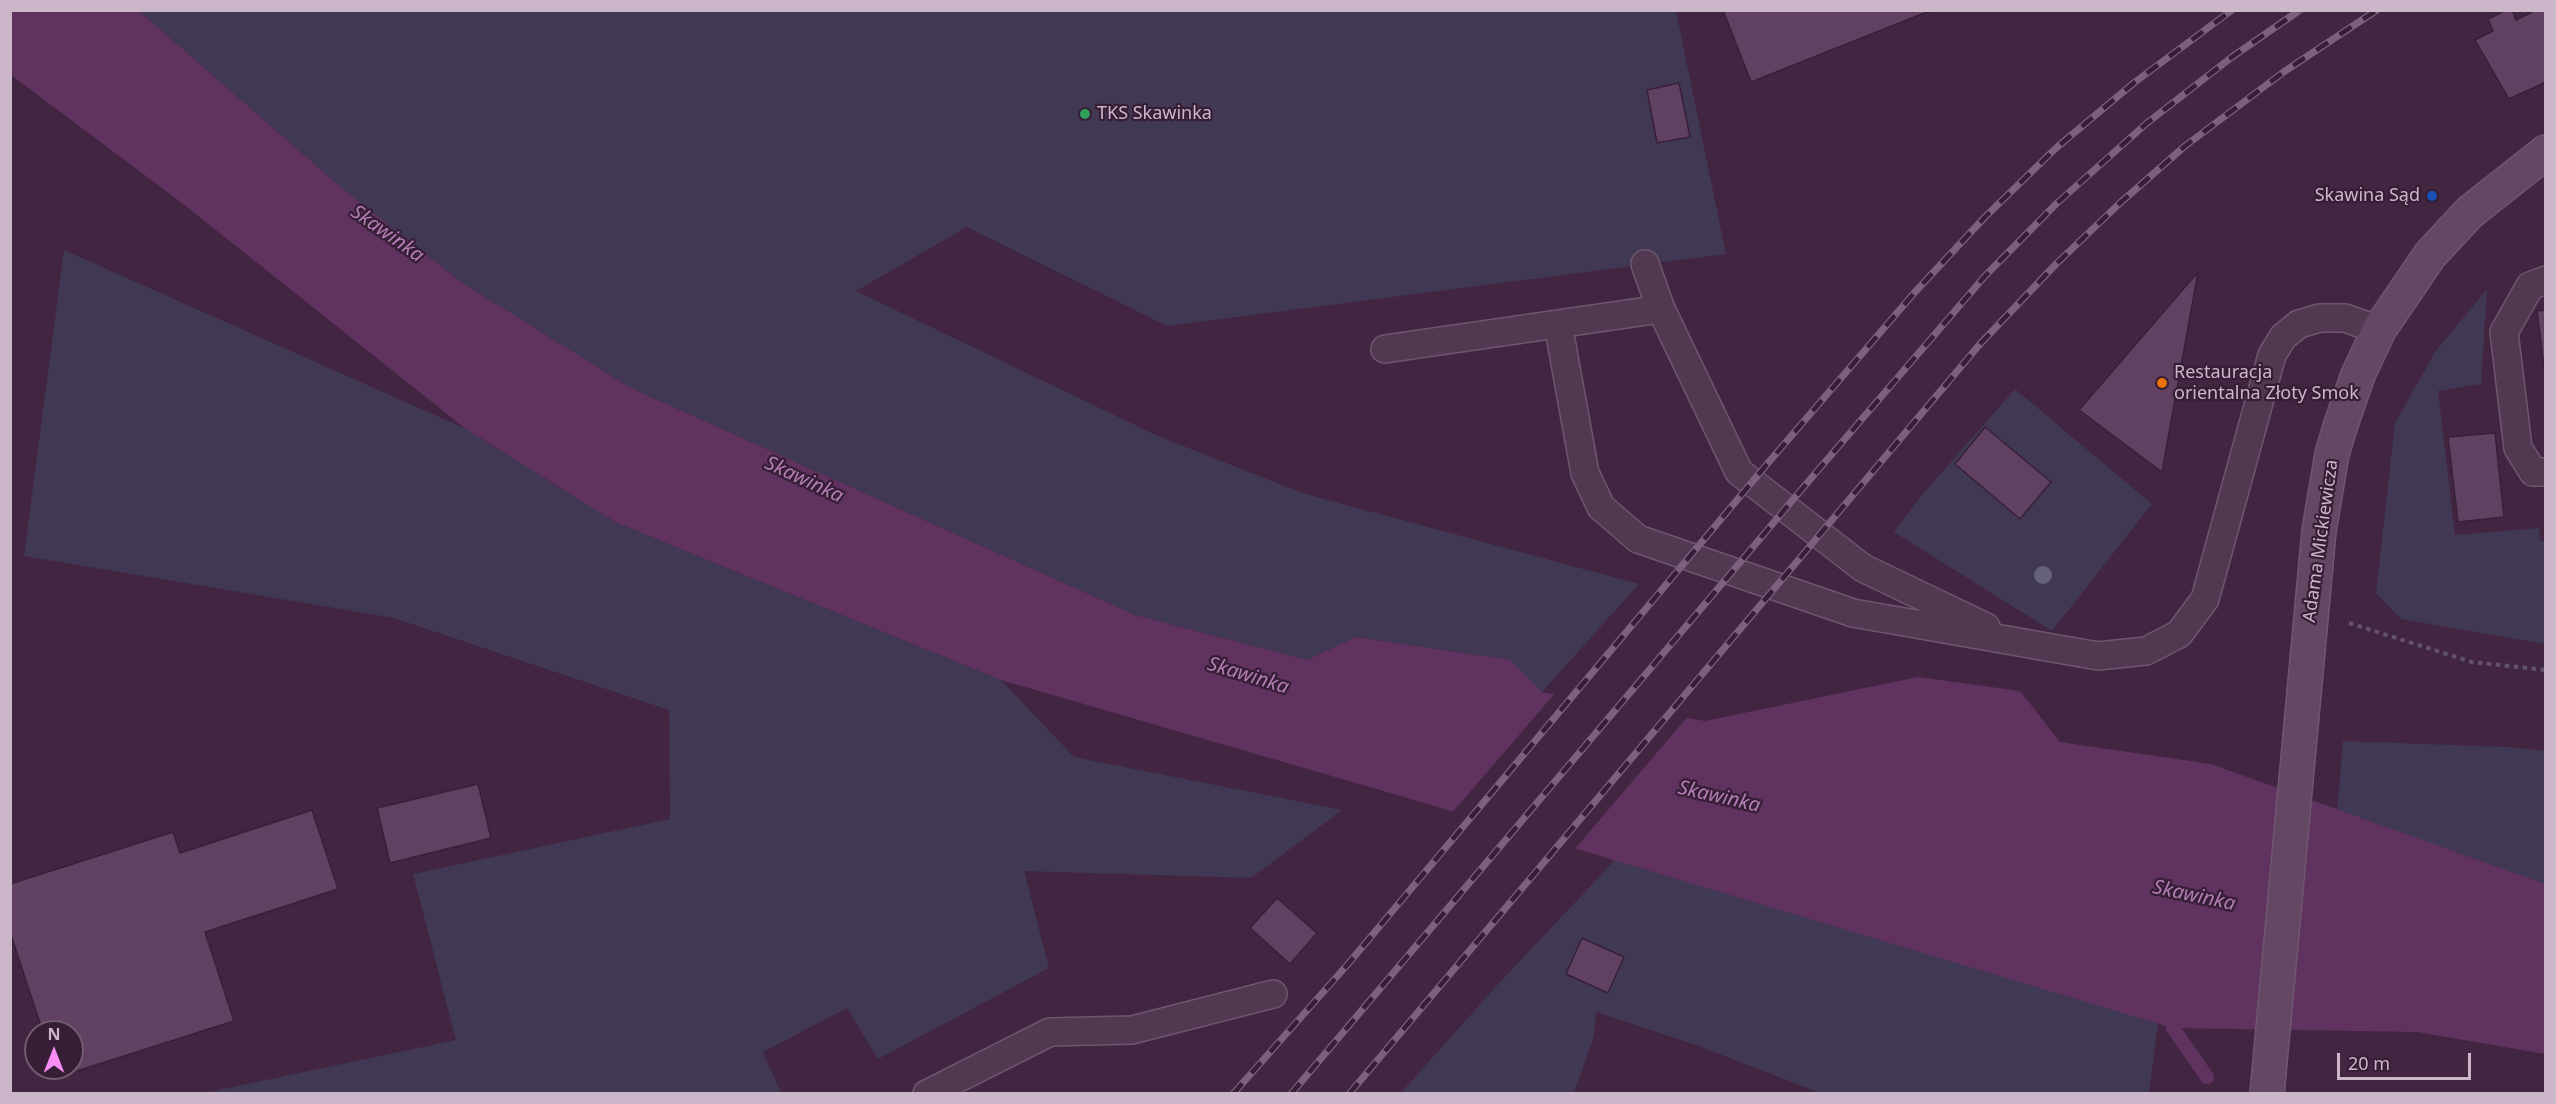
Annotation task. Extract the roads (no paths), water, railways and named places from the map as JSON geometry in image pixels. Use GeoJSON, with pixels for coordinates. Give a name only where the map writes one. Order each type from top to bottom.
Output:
{"type":"FeatureCollection","features":[{"type":"Feature","properties":{"kind":"main road","name":"Adama Mickiewicza"},"geometry":{"type":"LineString","coordinates":[[2266,1094],[2319,531],[2332,454],[2348,400],[2379,330],[2412,280],[2448,233],[2494,192],[2546,152]]}},
{"type":"Feature","properties":{"kind":"lane"},"geometry":{"type":"LineString","coordinates":[[1645,264],[1661,309],[1739,472],[1863,568],[2014,641]]}},
{"type":"Feature","properties":{"kind":"lane"},"geometry":{"type":"LineString","coordinates":[[2546,280],[2530,286],[2504,332],[2518,448],[2533,472],[2546,472]]}},
{"type":"Feature","properties":{"kind":"lane"},"geometry":{"type":"LineString","coordinates":[[1385,350],[1661,309]]}},
{"type":"Feature","properties":{"kind":"lane"},"geometry":{"type":"LineString","coordinates":[[1558,324],[1585,473],[1602,507],[1638,539],[1853,613],[2098,656],[2146,651],[2179,634],[2205,599],[2272,355],[2283,337],[2299,324],[2320,318],[2345,318],[2379,330]]}},
{"type":"Feature","properties":{"kind":"lane"},"geometry":{"type":"LineString","coordinates":[[927,1094],[1050,1032],[1132,1030],[1273,994]]}},
{"type":"Feature","properties":{"kind":"water","name":"Skawinka"},"geometry":{"type":"Polygon","coordinates":[[[10,11],[139,11],[343,189],[461,282],[631,388],[1135,615],[1307,660],[1356,637],[1510,660],[1542,692],[1705,721],[1918,677],[2013,690],[2021,692],[2060,742],[2211,764],[2545,884],[2545,1054],[2417,1032],[2173,1028],[1404,797],[1001,680],[615,522],[466,429],[178,200],[11,75],[10,11]]]}},
{"type":"Feature","properties":{"kind":"waterway"},"geometry":{"type":"LineString","coordinates":[[2175,1009],[2173,1028],[2207,1077]]}},
{"type":"Feature","properties":{"kind":"railway"},"geometry":{"type":"LineString","coordinates":[[1233,1094],[1348,964],[1768,463],[1915,292],[1985,217],[2056,148],[2135,82],[2232,10]]}},
{"type":"Feature","properties":{"kind":"railway"},"geometry":{"type":"LineString","coordinates":[[1291,1094],[1985,276],[2056,204],[2147,123],[2232,57],[2300,10]]}},
{"type":"Feature","properties":{"kind":"railway"},"geometry":{"type":"LineString","coordinates":[[1349,1094],[1980,344],[2056,264],[2120,203],[2185,146],[2285,71],[2377,10]]}},
{"type":"Feature","properties":{"kind":"place","name":"TKS Skawinka"},"geometry":{"type":"Point","coordinates":[1085,114]}},
{"type":"Feature","properties":{"kind":"place","name":"Skawina Sąd"},"geometry":{"type":"Point","coordinates":[2432,196]}},
{"type":"Feature","properties":{"kind":"place","name":"Restauracja orientalna Złoty Smok"},"geometry":{"type":"Point","coordinates":[2162,383]}}]}
